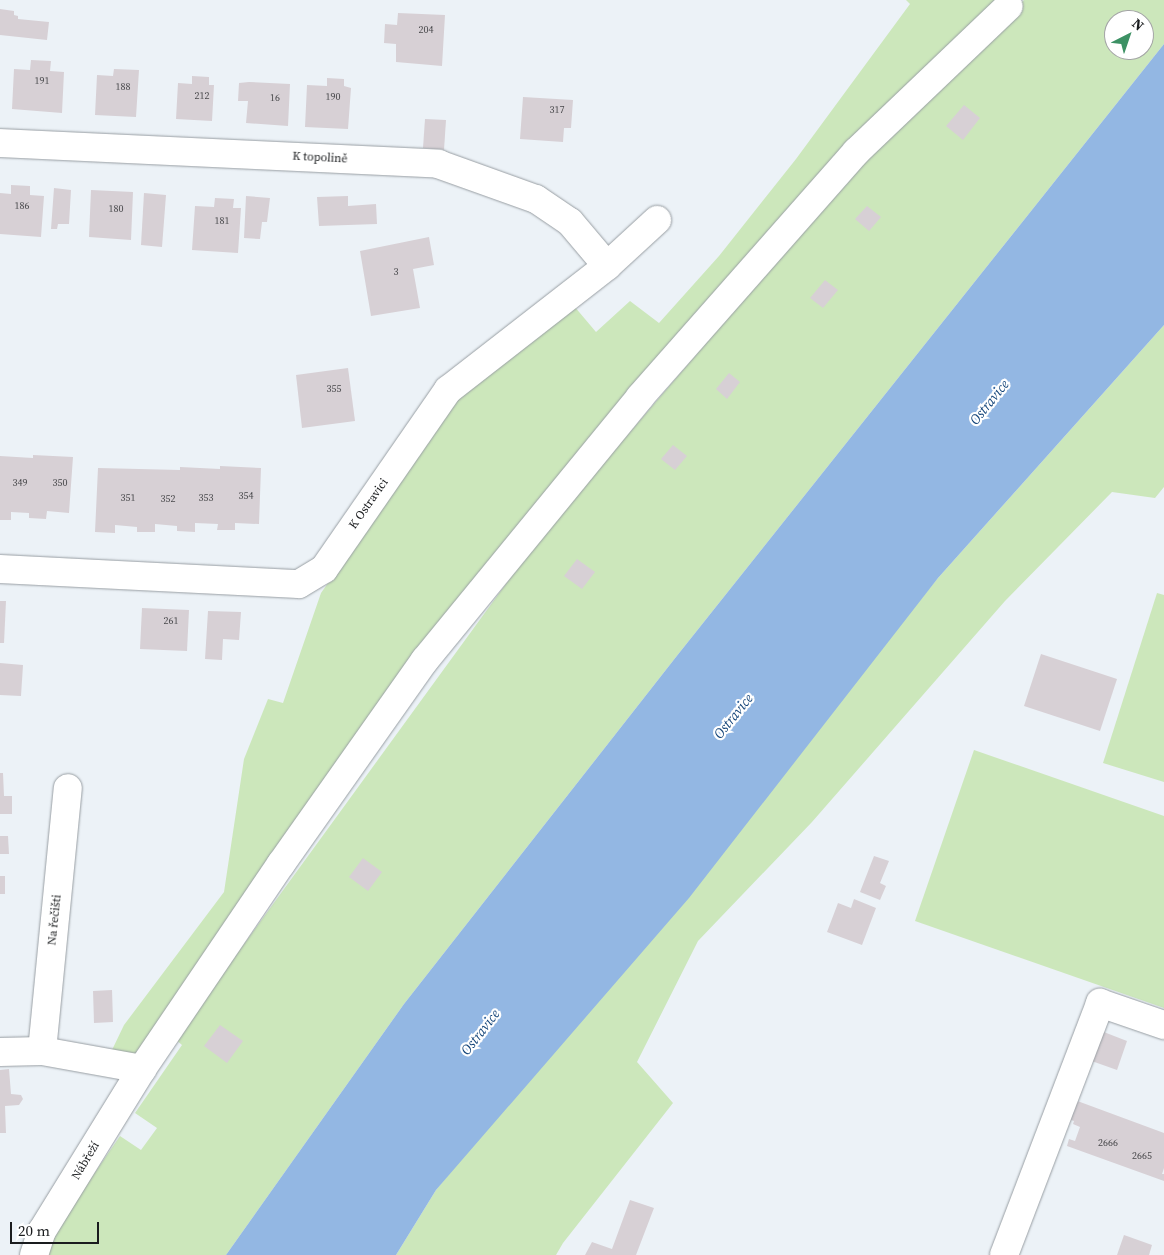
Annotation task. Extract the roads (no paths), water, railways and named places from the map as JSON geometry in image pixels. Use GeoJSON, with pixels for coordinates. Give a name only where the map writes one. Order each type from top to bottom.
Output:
{"type":"FeatureCollection","features":[{"type":"Feature","properties":{"kind":"street","name":"Nábřeží"},"geometry":{"type":"LineString","coordinates":[[34,1255],[42,1231],[142,1069],[281,864],[425,660],[640,397],[856,152],[1009,6]]}},
{"type":"Feature","properties":{"kind":"street","name":"K topolině"},"geometry":{"type":"LineString","coordinates":[[0,142],[438,164],[536,199],[570,222],[607,266]]}},
{"type":"Feature","properties":{"kind":"street","name":"K Ostravici"},"geometry":{"type":"LineString","coordinates":[[0,570],[299,584],[324,569],[448,390],[607,266],[657,220]]}},
{"type":"Feature","properties":{"kind":"street","name":"Na řečišti"},"geometry":{"type":"LineString","coordinates":[[42,1051],[68,788]]}},
{"type":"Feature","properties":{"kind":"street"},"geometry":{"type":"LineString","coordinates":[[1004,1255],[1100,1003],[1164,1025]]}},
{"type":"Feature","properties":{"kind":"street"},"geometry":{"type":"LineString","coordinates":[[0,1052],[42,1051],[142,1069]]}},
{"type":"Feature","properties":{"kind":"water","name":"Ostravice"},"geometry":{"type":"Polygon","coordinates":[[[1164,44],[1164,325],[938,578],[689,898],[436,1190],[396,1255],[226,1255],[404,1004],[676,657],[1151,60],[1154,60],[1154,57],[1164,44]]]}}]}
